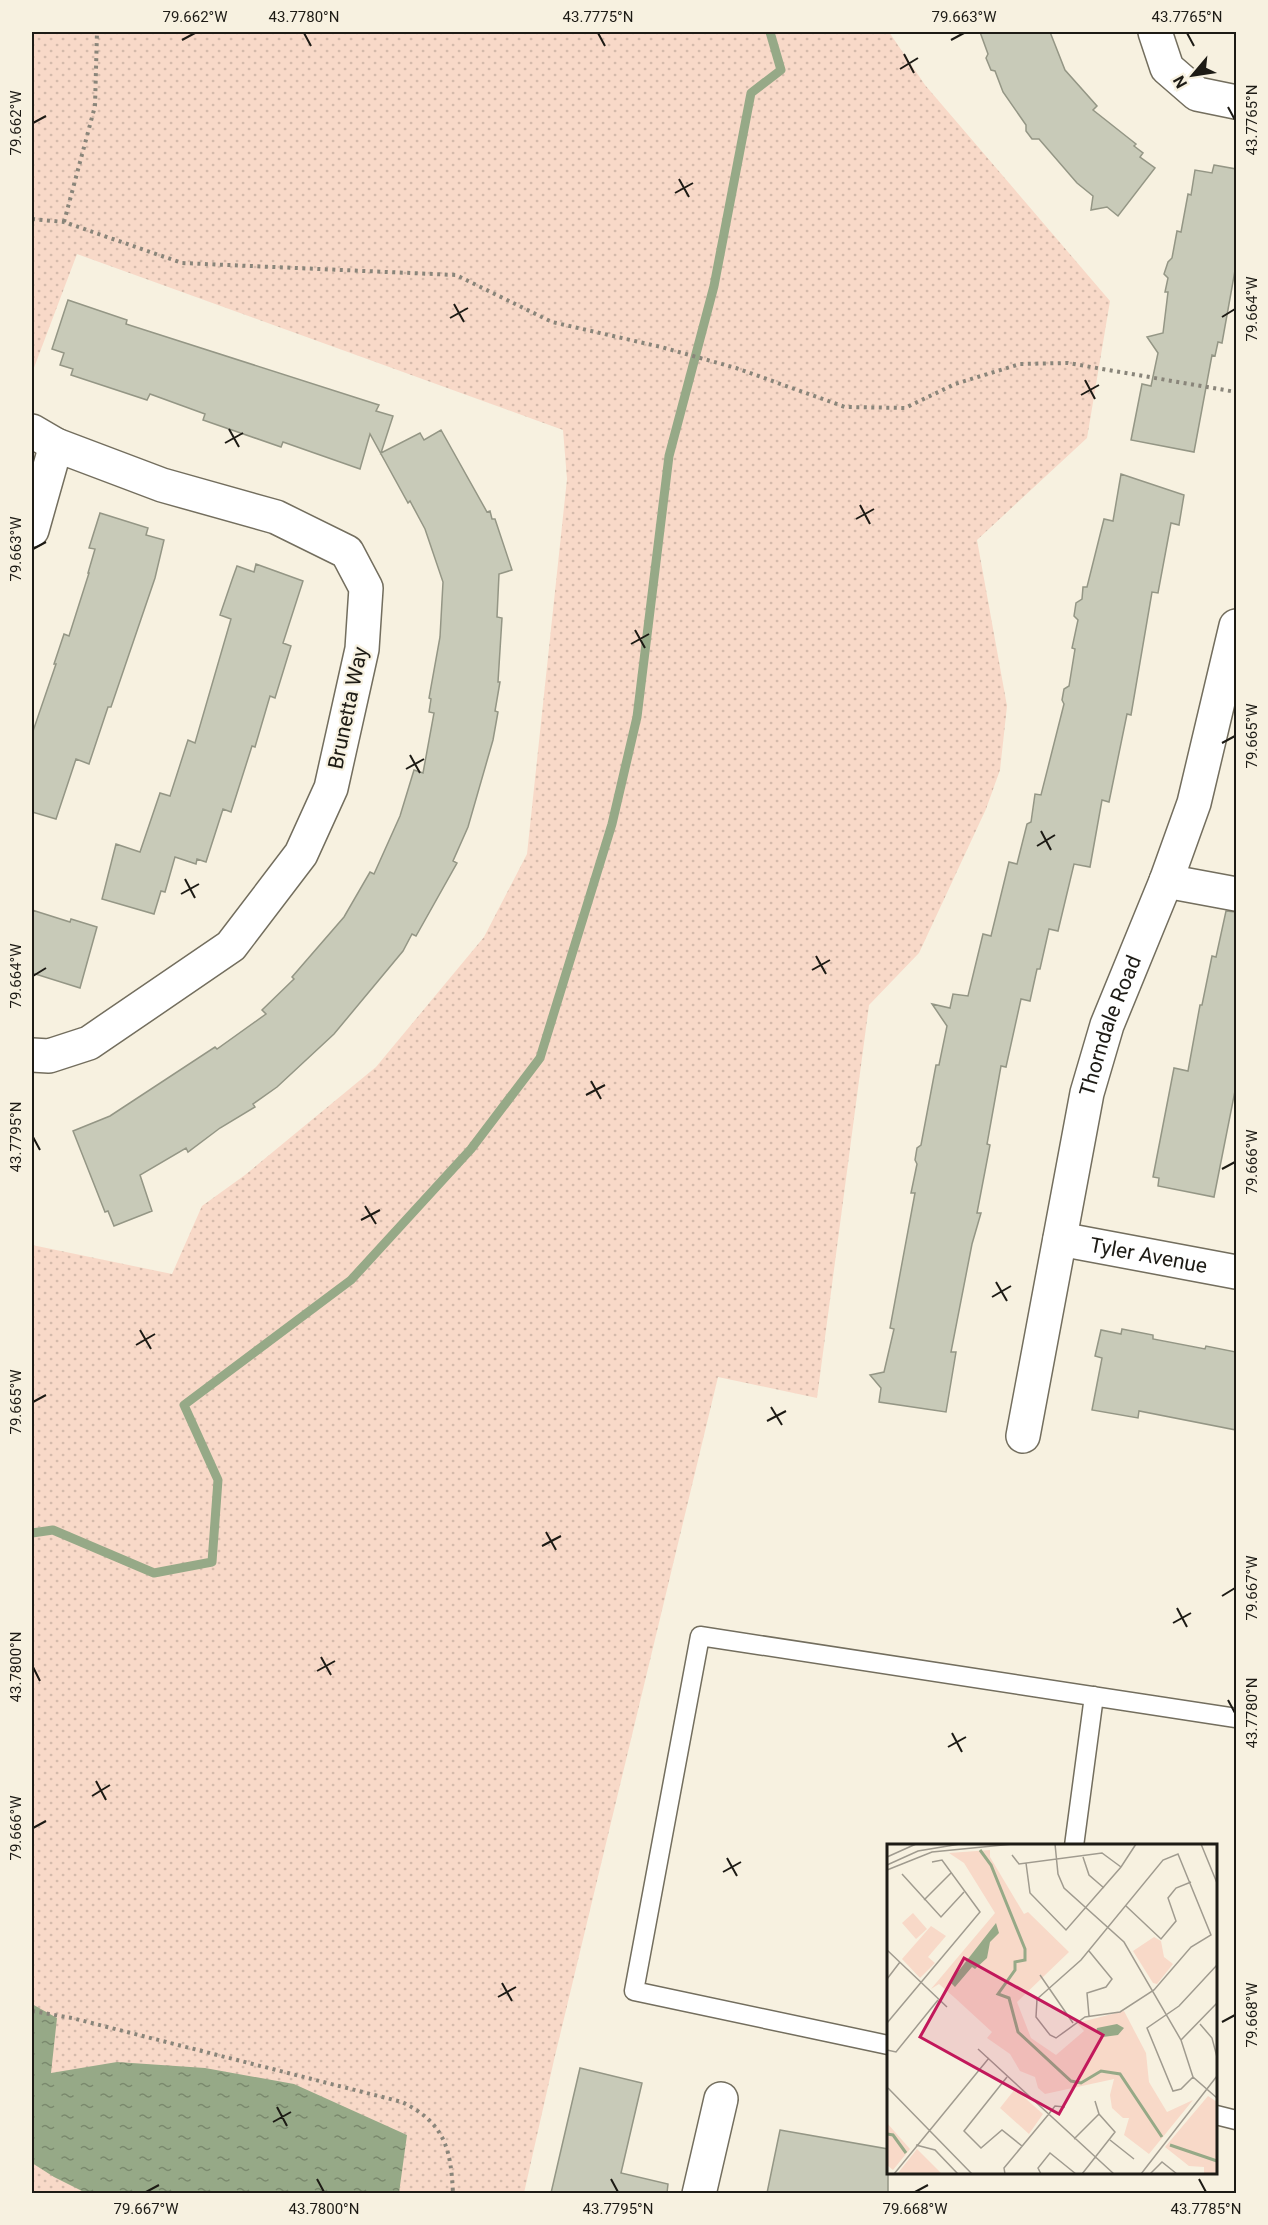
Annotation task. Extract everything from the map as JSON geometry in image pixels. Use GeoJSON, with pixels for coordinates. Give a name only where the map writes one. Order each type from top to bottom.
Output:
{"type":"FeatureCollection","features":[{"type":"Feature","properties":{"kind":"street"},"geometry":{"type":"LineString","coordinates":[[1155,32],[1167,68],[1197,94],[1236,102]]}},
{"type":"Feature","properties":{"kind":"street"},"geometry":{"type":"LineString","coordinates":[[32,530],[44,438]]}},
{"type":"Feature","properties":{"kind":"street","name":"Brunetta Way"},"geometry":{"type":"LineString","coordinates":[[32,1054],[49,1056],[89,1043],[231,946],[301,854],[331,788],[362,649],[366,588],[347,552],[276,517],[162,485],[44,438]]}},
{"type":"Feature","properties":{"kind":"street","name":"Thorndale Road"},"geometry":{"type":"LineString","coordinates":[[1023,1436],[1087,1093],[1107,1025],[1166,881],[1194,803],[1236,626]]}},
{"type":"Feature","properties":{"kind":"street"},"geometry":{"type":"LineString","coordinates":[[1166,881],[1236,894]]}},
{"type":"Feature","properties":{"kind":"street","name":"Tyler Avenue"},"geometry":{"type":"LineString","coordinates":[[1060,1239],[1236,1272]]}},
{"type":"Feature","properties":{"kind":"street"},"geometry":{"type":"LineString","coordinates":[[699,2193],[721,2099]]}},
{"type":"Feature","properties":{"kind":"lane"},"geometry":{"type":"LineString","coordinates":[[887,2045],[634,1991],[699,1636],[1236,1718]]}},
{"type":"Feature","properties":{"kind":"lane"},"geometry":{"type":"LineString","coordinates":[[1074,1844],[1094,1696]]}},
{"type":"Feature","properties":{"kind":"lane"},"geometry":{"type":"LineString","coordinates":[[1217,2115],[1236,2120]]}},
{"type":"Feature","properties":{"kind":"path"},"geometry":{"type":"LineString","coordinates":[[64,222],[95,106],[97,32]]}},
{"type":"Feature","properties":{"kind":"path"},"geometry":{"type":"LineString","coordinates":[[32,219],[64,222],[182,263],[456,275],[552,322],[660,347],[736,368],[845,407],[905,408],[955,384],[1020,364],[1068,363],[1236,392]]}},
{"type":"Feature","properties":{"kind":"path"},"geometry":{"type":"LineString","coordinates":[[32,2011],[402,2102],[420,2111],[435,2126],[447,2145],[452,2170],[453,2193]]}},
{"type":"Feature","properties":{"kind":"shaded area"},"geometry":{"type":"Polygon","coordinates":[[[32,32],[889,32],[925,85],[1110,301],[1087,438],[977,540],[1007,706],[1000,770],[986,809],[919,953],[869,1005],[817,1398],[718,1377],[524,2193],[32,2193],[32,1245],[172,1274],[202,1206],[245,1175],[376,1067],[484,937],[527,854],[567,479],[563,430],[77,254],[32,373],[32,32]]]}},
{"type":"Feature","properties":{"kind":"water"},"geometry":{"type":"Polygon","coordinates":[[[32,2004],[57,2018],[51,2073],[117,2062],[205,2068],[294,2084],[407,2135],[399,2193],[86,2193],[54,2177],[32,2163],[32,2004]]]}},
{"type":"Feature","properties":{"kind":"building"},"geometry":{"type":"Polygon","coordinates":[[[980,32],[1050,32],[1065,70],[1097,106],[1093,110],[1136,144],[1134,146],[1143,153],[1140,157],[1155,168],[1118,216],[1107,207],[1091,210],[1093,196],[1077,183],[1039,139],[1032,139],[1026,131],[1026,125],[1003,92],[995,71],[991,70],[980,32]]]}},
{"type":"Feature","properties":{"kind":"building"},"geometry":{"type":"Polygon","coordinates":[[[1214,165],[1236,169],[1236,265],[1222,343],[1218,342],[1215,356],[1212,355],[1194,452],[1131,440],[1142,384],[1151,386],[1158,353],[1147,337],[1163,333],[1168,292],[1165,292],[1168,278],[1164,274],[1172,258],[1177,231],[1181,232],[1195,170],[1212,173],[1214,165]]]}},
{"type":"Feature","properties":{"kind":"building"},"geometry":{"type":"Polygon","coordinates":[[[68,300],[127,320],[126,324],[379,405],[376,411],[393,416],[381,453],[420,433],[424,440],[441,430],[487,512],[490,511],[492,519],[495,519],[512,570],[499,574],[497,617],[502,618],[498,682],[500,682],[493,740],[468,827],[453,861],[457,863],[416,936],[412,934],[403,951],[334,1034],[277,1087],[253,1104],[255,1107],[220,1128],[188,1152],[186,1148],[140,1175],[152,1211],[114,1226],[108,1211],[105,1212],[73,1131],[110,1116],[215,1047],[217,1049],[266,1014],[262,1010],[294,979],[292,977],[344,917],[370,872],[374,874],[400,816],[414,770],[423,773],[434,713],[429,712],[431,699],[429,698],[440,637],[443,582],[425,529],[410,501],[408,503],[370,434],[360,469],[283,442],[281,447],[203,420],[205,414],[150,394],[147,400],[71,375],[73,369],[60,365],[64,353],[52,349],[68,300]]]}},
{"type":"Feature","properties":{"kind":"building"},"geometry":{"type":"Polygon","coordinates":[[[1121,474],[1184,495],[1179,525],[1171,523],[1158,593],[1152,592],[1131,715],[1127,714],[1109,802],[1102,800],[1090,867],[1074,864],[1058,931],[1049,929],[1030,1001],[1021,999],[1006,1067],[1001,1066],[987,1144],[990,1145],[977,1213],[981,1213],[972,1244],[951,1352],[956,1352],[946,1412],[879,1402],[881,1388],[870,1375],[884,1372],[894,1329],[890,1328],[915,1193],[911,1193],[917,1164],[915,1160],[917,1148],[921,1145],[936,1065],[939,1065],[947,1026],[932,1004],[950,1008],[953,994],[968,996],[983,934],[991,936],[1009,862],[1017,864],[1027,824],[1031,822],[1035,794],[1041,795],[1064,704],[1062,700],[1064,689],[1069,686],[1075,649],[1072,648],[1078,620],[1074,616],[1076,603],[1082,599],[1083,587],[1087,587],[1104,519],[1113,521],[1121,474]]]}},
{"type":"Feature","properties":{"kind":"building"},"geometry":{"type":"Polygon","coordinates":[[[100,513],[148,528],[146,535],[164,540],[155,578],[89,764],[76,759],[56,819],[32,812],[32,734],[64,634],[69,636],[89,573],[95,549],[89,548],[100,513]]]}},
{"type":"Feature","properties":{"kind":"building"},"geometry":{"type":"Polygon","coordinates":[[[256,564],[303,581],[283,643],[291,646],[275,698],[270,696],[255,747],[252,746],[231,812],[223,809],[206,862],[197,859],[196,864],[175,857],[165,892],[161,891],[154,914],[102,899],[116,844],[140,852],[160,793],[170,796],[188,740],[195,743],[231,619],[220,615],[237,566],[254,572],[256,564]]]}},
{"type":"Feature","properties":{"kind":"building"},"geometry":{"type":"Polygon","coordinates":[[[32,910],[70,922],[71,919],[97,927],[80,988],[32,973],[32,910]]]}},
{"type":"Feature","properties":{"kind":"building"},"geometry":{"type":"Polygon","coordinates":[[[1226,911],[1236,912],[1236,1086],[1214,1197],[1158,1186],[1159,1178],[1153,1177],[1174,1068],[1188,1071],[1200,1005],[1202,1005],[1212,956],[1216,957],[1226,911]]]}},
{"type":"Feature","properties":{"kind":"building"},"geometry":{"type":"Polygon","coordinates":[[[1122,1329],[1153,1335],[1153,1339],[1205,1349],[1206,1346],[1236,1352],[1236,1430],[1139,1411],[1138,1418],[1092,1410],[1102,1358],[1095,1356],[1101,1330],[1121,1334],[1122,1329]]]}},
{"type":"Feature","properties":{"kind":"building"},"geometry":{"type":"Polygon","coordinates":[[[580,2068],[642,2083],[621,2173],[668,2184],[667,2193],[551,2193],[580,2068]]]}},
{"type":"Feature","properties":{"kind":"building"},"geometry":{"type":"Polygon","coordinates":[[[780,2130],[887,2149],[888,2193],[767,2193],[780,2130]]]}},
{"type":"Feature","properties":{"kind":"waterway"},"geometry":{"type":"LineString","coordinates":[[32,1533],[53,1530],[154,1573],[212,1562],[218,1480],[184,1405],[351,1280],[471,1149],[540,1058],[612,824],[637,717],[669,456],[714,286],[751,93],[781,70],[770,32]]}}]}
